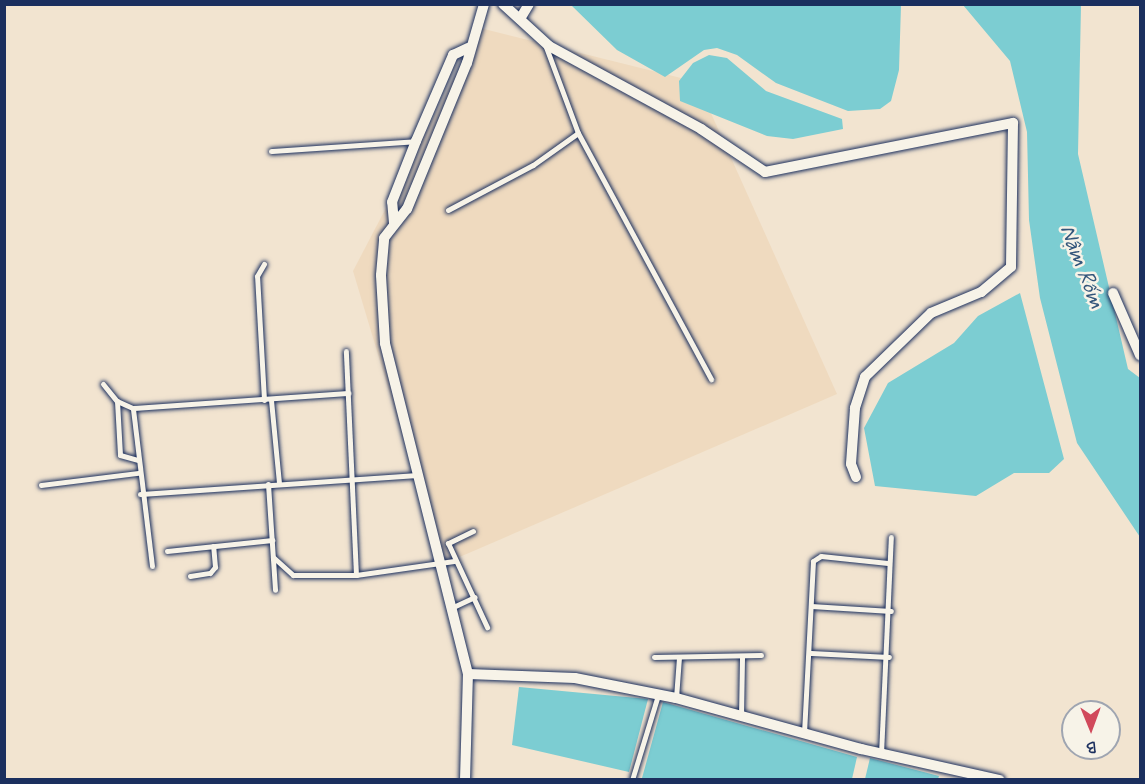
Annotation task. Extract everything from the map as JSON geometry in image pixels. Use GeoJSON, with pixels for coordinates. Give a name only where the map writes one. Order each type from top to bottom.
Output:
{"type":"FeatureCollection","features":[{"type":"Feature","properties":{"kind":"street"},"geometry":{"type":"LineString","coordinates":[[465,780],[468,674],[418,476],[381,308],[384,238],[407,209],[484,4]]}},
{"type":"Feature","properties":{"kind":"street"},"geometry":{"type":"LineString","coordinates":[[503,4],[543,41],[701,129],[765,172],[1013,123],[1011,267],[981,292],[931,313],[865,377],[855,408],[851,464],[856,477]]}},
{"type":"Feature","properties":{"kind":"street"},"geometry":{"type":"LineString","coordinates":[[520,19],[529,4]]}},
{"type":"Feature","properties":{"kind":"street"},"geometry":{"type":"LineString","coordinates":[[394,223],[392,202],[416,141],[453,55],[468,48]]}},
{"type":"Feature","properties":{"kind":"street"},"geometry":{"type":"LineString","coordinates":[[1113,293],[1140,355]]}},
{"type":"Feature","properties":{"kind":"street"},"geometry":{"type":"LineString","coordinates":[[468,674],[574,678],[676,698],[970,777],[1000,780]]}},
{"type":"Feature","properties":{"kind":"lane"},"geometry":{"type":"LineString","coordinates":[[543,41],[578,133],[711,379]]}},
{"type":"Feature","properties":{"kind":"lane"},"geometry":{"type":"LineString","coordinates":[[448,210],[533,165],[578,133]]}},
{"type":"Feature","properties":{"kind":"lane"},"geometry":{"type":"LineString","coordinates":[[271,151],[416,141]]}},
{"type":"Feature","properties":{"kind":"lane"},"geometry":{"type":"LineString","coordinates":[[264,264],[257,276],[264,400]]}},
{"type":"Feature","properties":{"kind":"lane"},"geometry":{"type":"LineString","coordinates":[[346,351],[356,575]]}},
{"type":"Feature","properties":{"kind":"lane"},"geometry":{"type":"LineString","coordinates":[[103,384],[117,400],[133,408],[348,393]]}},
{"type":"Feature","properties":{"kind":"lane"},"geometry":{"type":"LineString","coordinates":[[117,400],[120,455],[137,460]]}},
{"type":"Feature","properties":{"kind":"lane"},"geometry":{"type":"LineString","coordinates":[[271,400],[279,483]]}},
{"type":"Feature","properties":{"kind":"lane"},"geometry":{"type":"LineString","coordinates":[[133,408],[140,494],[152,566]]}},
{"type":"Feature","properties":{"kind":"lane"},"geometry":{"type":"LineString","coordinates":[[41,486],[138,473]]}},
{"type":"Feature","properties":{"kind":"lane"},"geometry":{"type":"LineString","coordinates":[[140,494],[279,483],[418,476]]}},
{"type":"Feature","properties":{"kind":"lane"},"geometry":{"type":"LineString","coordinates":[[268,484],[275,590]]}},
{"type":"Feature","properties":{"kind":"lane"},"geometry":{"type":"LineString","coordinates":[[473,531],[449,540],[454,561],[475,597],[487,627]]}},
{"type":"Feature","properties":{"kind":"lane"},"geometry":{"type":"LineString","coordinates":[[881,754],[889,657],[891,611],[888,563],[891,537]]}},
{"type":"Feature","properties":{"kind":"lane"},"geometry":{"type":"LineString","coordinates":[[168,551],[272,540]]}},
{"type":"Feature","properties":{"kind":"lane"},"geometry":{"type":"LineString","coordinates":[[190,576],[210,573],[215,567],[213,546]]}},
{"type":"Feature","properties":{"kind":"lane"},"geometry":{"type":"LineString","coordinates":[[273,557],[293,575],[356,575],[441,565],[454,561]]}},
{"type":"Feature","properties":{"kind":"lane"},"geometry":{"type":"LineString","coordinates":[[804,733],[816,557],[888,563]]}},
{"type":"Feature","properties":{"kind":"lane"},"geometry":{"type":"LineString","coordinates":[[451,608],[475,597]]}},
{"type":"Feature","properties":{"kind":"lane"},"geometry":{"type":"LineString","coordinates":[[811,606],[891,611]]}},
{"type":"Feature","properties":{"kind":"lane"},"geometry":{"type":"LineString","coordinates":[[811,653],[889,657]]}},
{"type":"Feature","properties":{"kind":"lane"},"geometry":{"type":"LineString","coordinates":[[654,657],[761,655]]}},
{"type":"Feature","properties":{"kind":"lane"},"geometry":{"type":"LineString","coordinates":[[676,698],[679,657]]}},
{"type":"Feature","properties":{"kind":"lane"},"geometry":{"type":"LineString","coordinates":[[741,716],[742,657]]}},
{"type":"Feature","properties":{"kind":"lane"},"geometry":{"type":"LineString","coordinates":[[632,780],[658,695]]}},
{"type":"Feature","properties":{"kind":"shaded area"},"geometry":{"type":"Polygon","coordinates":[[[480,28],[697,82],[837,394],[441,565],[353,271],[480,28]]]}},
{"type":"Feature","properties":{"kind":"water"},"geometry":{"type":"Polygon","coordinates":[[[571,5],[901,5],[899,70],[891,101],[880,109],[848,111],[776,83],[737,55],[717,48],[704,50],[665,77],[617,50],[571,5]]]}},
{"type":"Feature","properties":{"kind":"water","name":"Nậm Rốm"},"geometry":{"type":"Polygon","coordinates":[[[963,5],[1081,5],[1078,154],[1128,369],[1140,378],[1140,537],[1077,443],[1040,298],[1029,220],[1027,132],[1010,61],[963,5]]]}},
{"type":"Feature","properties":{"kind":"water"},"geometry":{"type":"Polygon","coordinates":[[[709,55],[727,58],[766,91],[842,119],[843,129],[793,139],[767,136],[680,101],[679,81],[693,63],[709,55]]]}},
{"type":"Feature","properties":{"kind":"water"},"geometry":{"type":"Polygon","coordinates":[[[1020,293],[1064,459],[1049,473],[1014,473],[976,496],[875,486],[864,428],[888,383],[954,343],[978,316],[1020,293]]]}},
{"type":"Feature","properties":{"kind":"water"},"geometry":{"type":"Polygon","coordinates":[[[519,687],[648,699],[629,772],[512,745],[519,687]]]}},
{"type":"Feature","properties":{"kind":"water"},"geometry":{"type":"Polygon","coordinates":[[[663,702],[857,757],[852,779],[642,778],[663,702]]]}},
{"type":"Feature","properties":{"kind":"water"},"geometry":{"type":"Polygon","coordinates":[[[870,758],[939,776],[938,779],[865,779],[870,758]]]}}]}
